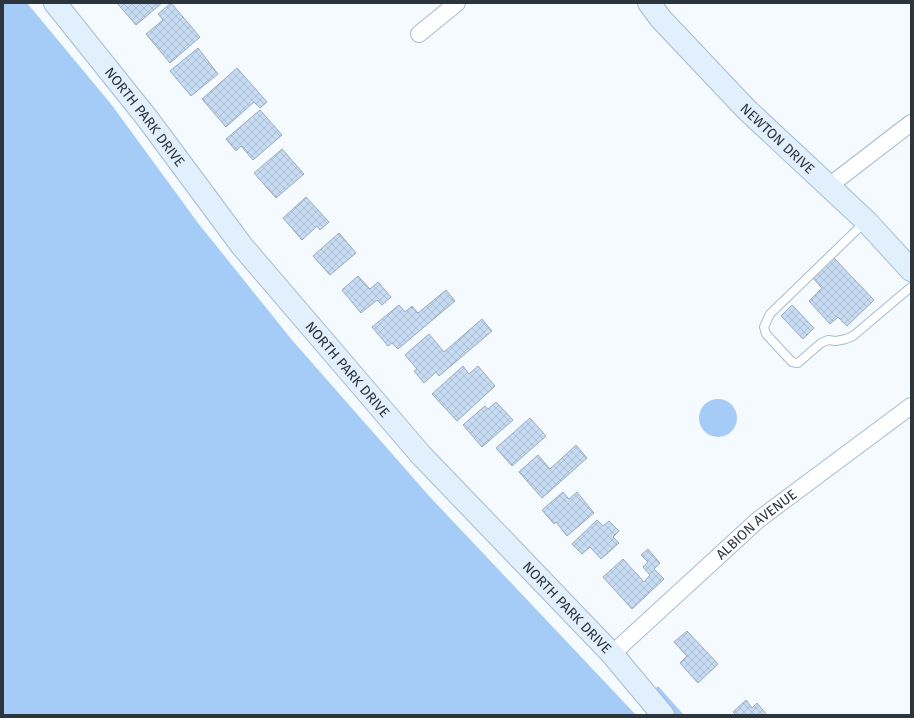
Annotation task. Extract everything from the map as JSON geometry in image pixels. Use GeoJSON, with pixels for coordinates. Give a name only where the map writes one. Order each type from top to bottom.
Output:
{"type":"FeatureCollection","features":[{"type":"Feature","properties":{"kind":"street","name":"NORTH PARK DRIVE"},"geometry":{"type":"LineString","coordinates":[[55,3],[147,118],[247,251],[422,455],[612,654],[664,715]]}},
{"type":"Feature","properties":{"kind":"street","name":"NEWTON DRIVE"},"geometry":{"type":"LineString","coordinates":[[649,3],[661,19],[690,51],[746,109],[866,221],[911,270]]}},
{"type":"Feature","properties":{"kind":"street"},"geometry":{"type":"LineString","coordinates":[[419,34],[449,5]]}},
{"type":"Feature","properties":{"kind":"street"},"geometry":{"type":"LineString","coordinates":[[830,186],[911,123]]}},
{"type":"Feature","properties":{"kind":"street","name":"ALBION AVENUE"},"geometry":{"type":"LineString","coordinates":[[612,654],[758,520],[911,406]]}},
{"type":"Feature","properties":{"kind":"lane"},"geometry":{"type":"LineString","coordinates":[[866,221],[770,314],[764,327],[766,334],[792,362],[798,363],[821,343],[828,340],[836,341],[853,336],[911,287]]}},
{"type":"Feature","properties":{"kind":"shaded area"},"geometry":{"type":"Polygon","coordinates":[[[3,3],[27,3],[111,104],[198,223],[292,340],[430,497],[636,715],[3,715],[3,3]]]}},
{"type":"Feature","properties":{"kind":"shaded area"},"geometry":{"type":"Polygon","coordinates":[[[714,399],[722,399],[729,402],[734,407],[737,418],[734,429],[729,434],[722,437],[714,437],[707,434],[702,429],[699,422],[699,414],[702,407],[707,402],[714,399]]]}},
{"type":"Feature","properties":{"kind":"shaded area"},"geometry":{"type":"Polygon","coordinates":[[[658,686],[684,715],[675,715],[655,689],[658,686]]]}},
{"type":"Feature","properties":{"kind":"building"},"geometry":{"type":"Polygon","coordinates":[[[117,3],[162,3],[136,25],[117,3]]]}},
{"type":"Feature","properties":{"kind":"building"},"geometry":{"type":"Polygon","coordinates":[[[171,3],[200,37],[170,63],[146,34],[163,20],[158,14],[171,3]]]}},
{"type":"Feature","properties":{"kind":"building"},"geometry":{"type":"Polygon","coordinates":[[[198,48],[218,74],[191,96],[170,71],[198,48]]]}},
{"type":"Feature","properties":{"kind":"building"},"geometry":{"type":"Polygon","coordinates":[[[237,68],[267,102],[260,108],[254,102],[226,127],[202,99],[237,68]]]}},
{"type":"Feature","properties":{"kind":"building"},"geometry":{"type":"Polygon","coordinates":[[[260,110],[282,135],[253,160],[241,146],[236,151],[226,139],[260,110]]]}},
{"type":"Feature","properties":{"kind":"building"},"geometry":{"type":"Polygon","coordinates":[[[282,149],[304,174],[276,198],[254,173],[282,149]]]}},
{"type":"Feature","properties":{"kind":"building"},"geometry":{"type":"Polygon","coordinates":[[[306,197],[329,222],[320,230],[317,226],[302,240],[283,218],[306,197]]]}},
{"type":"Feature","properties":{"kind":"building"},"geometry":{"type":"Polygon","coordinates":[[[339,233],[356,253],[330,275],[313,256],[339,233]]]}},
{"type":"Feature","properties":{"kind":"building"},"geometry":{"type":"Polygon","coordinates":[[[833,257],[874,300],[847,326],[838,317],[830,324],[809,301],[822,288],[812,277],[833,257]]]}},
{"type":"Feature","properties":{"kind":"building"},"geometry":{"type":"Polygon","coordinates":[[[358,276],[370,289],[378,282],[391,297],[382,305],[377,300],[361,313],[342,290],[358,276]]]}},
{"type":"Feature","properties":{"kind":"building"},"geometry":{"type":"Polygon","coordinates":[[[446,290],[455,301],[398,349],[392,343],[388,346],[372,327],[399,305],[405,312],[412,306],[418,313],[446,290]]]}},
{"type":"Feature","properties":{"kind":"building"},"geometry":{"type":"Polygon","coordinates":[[[792,305],[814,328],[803,339],[781,316],[792,305]]]}},
{"type":"Feature","properties":{"kind":"building"},"geometry":{"type":"Polygon","coordinates":[[[482,319],[492,331],[439,376],[436,372],[424,383],[414,371],[417,369],[405,355],[429,334],[444,352],[482,319]]]}},
{"type":"Feature","properties":{"kind":"building"},"geometry":{"type":"Polygon","coordinates":[[[463,366],[469,374],[478,366],[495,386],[457,421],[432,394],[463,366]]]}},
{"type":"Feature","properties":{"kind":"building"},"geometry":{"type":"Polygon","coordinates":[[[496,402],[513,420],[482,447],[463,425],[485,406],[488,409],[496,402]]]}},
{"type":"Feature","properties":{"kind":"building"},"geometry":{"type":"Polygon","coordinates":[[[530,418],[546,436],[512,466],[496,448],[530,418]]]}},
{"type":"Feature","properties":{"kind":"building"},"geometry":{"type":"Polygon","coordinates":[[[576,445],[587,458],[542,498],[519,472],[538,455],[550,469],[576,445]]]}},
{"type":"Feature","properties":{"kind":"building"},"geometry":{"type":"Polygon","coordinates":[[[563,492],[569,499],[577,492],[594,513],[567,536],[556,522],[554,524],[542,510],[563,492]]]}},
{"type":"Feature","properties":{"kind":"building"},"geometry":{"type":"Polygon","coordinates":[[[597,520],[603,526],[609,521],[619,531],[613,537],[619,543],[601,559],[590,547],[582,554],[572,544],[597,520]]]}},
{"type":"Feature","properties":{"kind":"building"},"geometry":{"type":"Polygon","coordinates":[[[648,549],[660,563],[654,569],[664,579],[632,609],[603,577],[623,559],[644,582],[650,575],[643,567],[648,562],[641,555],[648,549]]]}},
{"type":"Feature","properties":{"kind":"building"},"geometry":{"type":"Polygon","coordinates":[[[687,631],[718,664],[698,683],[680,663],[687,656],[674,642],[687,631]]]}},
{"type":"Feature","properties":{"kind":"building"},"geometry":{"type":"Polygon","coordinates":[[[746,700],[752,708],[757,703],[767,715],[736,715],[733,712],[746,700]]]}}]}
